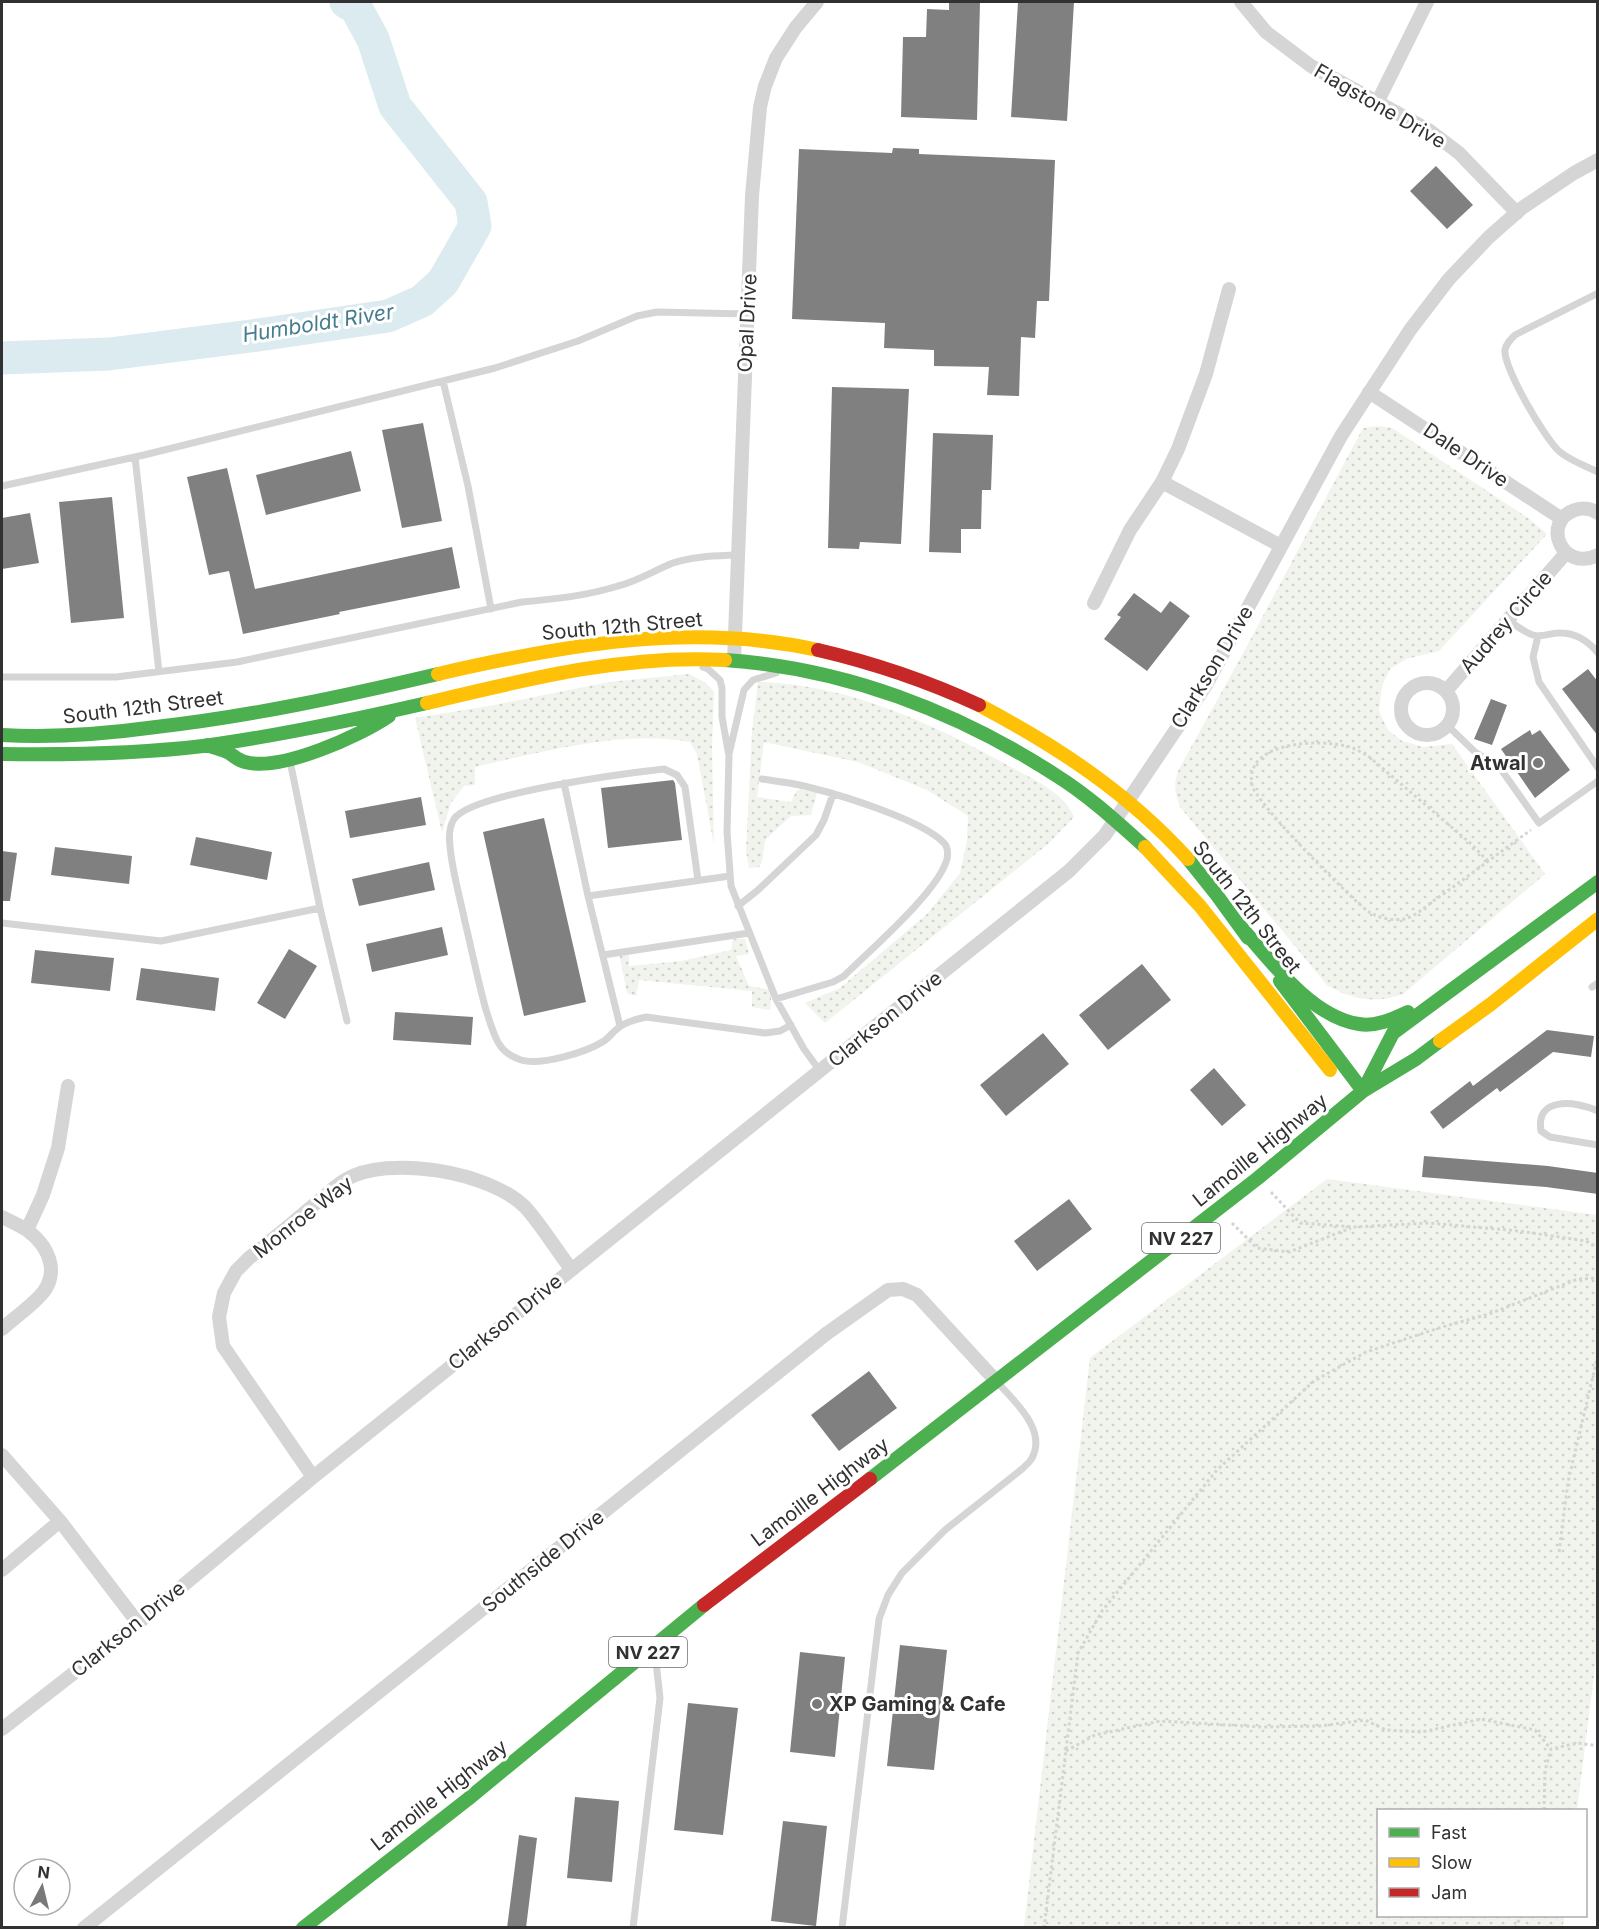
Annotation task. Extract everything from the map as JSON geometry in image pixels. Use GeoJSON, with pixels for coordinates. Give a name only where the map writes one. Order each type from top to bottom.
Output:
{"type":"FeatureCollection","features":[{"type":"Feature","properties":{"kind":"main road","name":"South 12th Street"},"geometry":{"type":"LineString","coordinates":[[2,735],[48,737],[87,735],[216,719],[326,699],[571,647],[646,639],[734,638],[832,652],[877,664],[940,686],[985,706],[1033,733],[1075,761],[1126,801],[1152,823],[1205,878],[1358,1095]]}},
{"type":"Feature","properties":{"kind":"main road","name":"South 12th Street"},"geometry":{"type":"LineString","coordinates":[[2,754],[62,756],[129,753],[207,745],[322,726],[592,669],[687,660],[734,661],[793,669],[854,683],[903,697],[947,713],[978,728],[1043,765],[1115,819],[1166,867],[1203,908],[1358,1095]]}},
{"type":"Feature","properties":{"kind":"main road"},"geometry":{"type":"LineString","coordinates":[[207,745],[243,762],[289,758],[331,746],[379,724],[399,708]]}},
{"type":"Feature","properties":{"kind":"main road","name":"Lamoille Highway"},"geometry":{"type":"LineString","coordinates":[[1358,1095],[1392,1033],[1598,882]]}},
{"type":"Feature","properties":{"kind":"main road","name":"Lamoille Highway"},"geometry":{"type":"LineString","coordinates":[[303,1928],[468,1799],[711,1600],[997,1382],[1258,1178],[1358,1095],[1416,1059],[1491,1004],[1598,919]]}},
{"type":"Feature","properties":{"kind":"main road"},"geometry":{"type":"LineString","coordinates":[[1240,926],[1290,980],[1321,1009],[1341,1020],[1359,1024],[1382,1022],[1415,1008],[1498,955]]}},
{"type":"Feature","properties":{"kind":"street","name":"Opal Drive"},"geometry":{"type":"LineString","coordinates":[[734,661],[752,196],[760,107],[776,58],[796,27],[817,2]]}},
{"type":"Feature","properties":{"kind":"street","name":"Flagstone Drive"},"geometry":{"type":"LineString","coordinates":[[1241,2],[1266,32],[1286,49],[1311,66],[1430,131],[1459,153],[1517,213]]}},
{"type":"Feature","properties":{"kind":"street"},"geometry":{"type":"LineString","coordinates":[[1378,101],[1427,2]]}},
{"type":"Feature","properties":{"kind":"street","name":"Clarkson Drive"},"geometry":{"type":"LineString","coordinates":[[2,1729],[138,1623],[313,1477],[1069,871],[1102,838],[1206,685],[1341,436],[1410,330],[1449,279],[1490,237],[1517,213],[1574,172],[1598,160]]}},
{"type":"Feature","properties":{"kind":"street"},"geometry":{"type":"LineString","coordinates":[[1094,603],[1130,530],[1162,482],[1178,449],[1206,374],[1229,289]]}},
{"type":"Feature","properties":{"kind":"street","name":"Dale Drive"},"geometry":{"type":"LineString","coordinates":[[1369,392],[1562,519]]}},
{"type":"Feature","properties":{"kind":"street"},"geometry":{"type":"LineString","coordinates":[[1162,482],[1281,546]]}},
{"type":"Feature","properties":{"kind":"street"},"geometry":{"type":"LineString","coordinates":[[1597,556],[1581,560],[1566,553],[1558,541],[1558,526],[1568,513],[1575,509],[1592,509],[1598,513]]}},
{"type":"Feature","properties":{"kind":"street","name":"Audrey Circle"},"geometry":{"type":"LineString","coordinates":[[1446,691],[1566,553]]}},
{"type":"Feature","properties":{"kind":"street","name":"Audrey Circle"},"geometry":{"type":"LineString","coordinates":[[1431,683],[1446,691],[1453,705],[1452,719],[1448,726],[1432,735],[1415,732],[1408,727],[1403,719],[1402,701],[1413,687],[1431,683]]}},
{"type":"Feature","properties":{"kind":"street"},"geometry":{"type":"LineString","coordinates":[[27,1230],[44,1195],[58,1148],[68,1086]]}},
{"type":"Feature","properties":{"kind":"street","name":"Monroe Way"},"geometry":{"type":"LineString","coordinates":[[313,1477],[223,1346],[219,1317],[224,1293],[236,1271],[345,1180],[369,1170],[404,1167],[486,1182],[504,1191],[525,1207],[571,1269]]}},
{"type":"Feature","properties":{"kind":"street"},"geometry":{"type":"LineString","coordinates":[[2,1217],[27,1230],[41,1244],[51,1262],[48,1285],[39,1297],[3,1326]]}},
{"type":"Feature","properties":{"kind":"street","name":"Southside Drive"},"geometry":{"type":"LineString","coordinates":[[84,1928],[826,1334],[888,1290],[903,1289],[917,1295],[997,1382]]}},
{"type":"Feature","properties":{"kind":"street"},"geometry":{"type":"LineString","coordinates":[[2,1455],[60,1521],[138,1623]]}},
{"type":"Feature","properties":{"kind":"street"},"geometry":{"type":"LineString","coordinates":[[2,1570],[60,1521]]}},
{"type":"Feature","properties":{"kind":"lane"},"geometry":{"type":"LineString","coordinates":[[1598,293],[1515,335],[1507,344],[1504,352],[1508,366],[1527,404],[1552,444],[1562,454],[1598,472]]}},
{"type":"Feature","properties":{"kind":"lane"},"geometry":{"type":"LineString","coordinates":[[2,486],[135,457],[523,360],[578,341],[637,316],[657,312],[747,314]]}},
{"type":"Feature","properties":{"kind":"lane"},"geometry":{"type":"LineString","coordinates":[[443,381],[468,486],[491,609]]}},
{"type":"Feature","properties":{"kind":"lane"},"geometry":{"type":"LineString","coordinates":[[135,457],[159,672]]}},
{"type":"Feature","properties":{"kind":"lane"},"geometry":{"type":"LineString","coordinates":[[2,677],[116,676],[237,662],[522,602],[570,598],[619,586],[648,576],[674,563],[693,558],[737,555]]}},
{"type":"Feature","properties":{"kind":"lane"},"geometry":{"type":"LineString","coordinates":[[1508,620],[1533,635],[1544,636],[1560,632],[1580,637],[1598,653]]}},
{"type":"Feature","properties":{"kind":"lane"},"geometry":{"type":"LineString","coordinates":[[1538,636],[1533,657],[1539,682],[1598,768]]}},
{"type":"Feature","properties":{"kind":"lane"},"geometry":{"type":"LineString","coordinates":[[687,660],[708,669],[720,680],[722,717],[729,756],[727,832],[730,876],[738,906],[776,999],[804,1049],[820,1071]]}},
{"type":"Feature","properties":{"kind":"lane"},"geometry":{"type":"LineString","coordinates":[[729,756],[742,696],[747,685],[755,679],[793,669]]}},
{"type":"Feature","properties":{"kind":"lane"},"geometry":{"type":"LineString","coordinates":[[1448,726],[1475,752],[1500,768],[1539,823],[1598,781]]}},
{"type":"Feature","properties":{"kind":"lane"},"geometry":{"type":"LineString","coordinates":[[16,727],[87,735]]}},
{"type":"Feature","properties":{"kind":"lane"},"geometry":{"type":"LineString","coordinates":[[289,758],[346,1021]]}},
{"type":"Feature","properties":{"kind":"lane"},"geometry":{"type":"LineString","coordinates":[[698,880],[685,787],[677,775],[664,769],[564,783],[492,800],[464,810],[454,819],[450,830],[451,858],[481,992],[494,1035],[501,1047],[509,1054],[533,1062],[585,1051],[606,1040],[620,1026],[631,1020],[646,1017],[765,1033],[780,1031],[791,1025]]}},
{"type":"Feature","properties":{"kind":"lane"},"geometry":{"type":"LineString","coordinates":[[762,779],[812,788],[859,802],[912,823],[945,843],[948,850],[947,859],[932,887],[844,976],[833,982],[776,999]]}},
{"type":"Feature","properties":{"kind":"lane"},"geometry":{"type":"LineString","coordinates":[[564,783],[588,896],[620,1026]]}},
{"type":"Feature","properties":{"kind":"lane"},"geometry":{"type":"LineString","coordinates":[[738,906],[816,835],[833,794]]}},
{"type":"Feature","properties":{"kind":"lane"},"geometry":{"type":"LineString","coordinates":[[588,896],[730,876]]}},
{"type":"Feature","properties":{"kind":"lane"},"geometry":{"type":"LineString","coordinates":[[2,923],[161,941],[320,908]]}},
{"type":"Feature","properties":{"kind":"lane"},"geometry":{"type":"LineString","coordinates":[[603,955],[749,933]]}},
{"type":"Feature","properties":{"kind":"lane"},"geometry":{"type":"LineString","coordinates":[[1598,1111],[1592,1108],[1558,1104],[1548,1107],[1541,1113],[1540,1123],[1541,1131],[1550,1137],[1598,1145]]}},
{"type":"Feature","properties":{"kind":"lane"},"geometry":{"type":"LineString","coordinates":[[842,1928],[879,1619],[888,1595],[902,1573],[945,1530],[1022,1469],[1032,1458],[1035,1443],[1033,1429],[1025,1415],[997,1382]]}},
{"type":"Feature","properties":{"kind":"lane"},"geometry":{"type":"LineString","coordinates":[[633,1928],[660,1698],[654,1646]]}},
{"type":"Feature","properties":{"kind":"path"},"geometry":{"type":"LineString","coordinates":[[1488,861],[1367,755],[1348,746],[1300,743],[1284,746],[1265,754],[1255,764],[1252,786],[1257,795],[1291,836],[1368,911],[1379,917],[1396,919],[1414,915],[1488,861],[1539,823]]}},
{"type":"Feature","properties":{"kind":"path"},"geometry":{"type":"LineString","coordinates":[[1258,1178],[1300,1223],[1354,1227],[1429,1223],[1519,1231],[1586,1241],[1598,1248]]}},
{"type":"Feature","properties":{"kind":"path"},"geometry":{"type":"LineString","coordinates":[[1219,1208],[1257,1248],[1288,1252],[1354,1227]]}},
{"type":"Feature","properties":{"kind":"path"},"geometry":{"type":"LineString","coordinates":[[1044,1928],[1078,1653],[1102,1611],[1217,1470],[1314,1381],[1366,1352],[1489,1314],[1578,1279],[1598,1278]]}},
{"type":"Feature","properties":{"kind":"path"},"geometry":{"type":"LineString","coordinates":[[1559,1552],[1568,1482],[1598,1354]]}},
{"type":"Feature","properties":{"kind":"path"},"geometry":{"type":"LineString","coordinates":[[1066,1751],[1095,1735],[1160,1721],[1262,1727],[1308,1726],[1365,1720],[1386,1730],[1422,1732],[1481,1719],[1535,1730],[1551,1749]]}},
{"type":"Feature","properties":{"kind":"path"},"geometry":{"type":"LineString","coordinates":[[1551,1749],[1578,1743],[1598,1746]]}},
{"type":"Feature","properties":{"kind":"path"},"geometry":{"type":"LineString","coordinates":[[1544,1809],[1545,1771],[1551,1749]]}},
{"type":"Feature","properties":{"kind":"shaded area"},"geometry":{"type":"Polygon","coordinates":[[[1377,426],[1392,428],[1528,518],[1547,534],[1439,651],[1406,659],[1390,669],[1382,686],[1379,711],[1388,730],[1402,741],[1423,747],[1452,744],[1545,874],[1403,994],[1374,1000],[1355,997],[1327,985],[1180,807],[1175,783],[1179,769],[1363,428],[1377,426]]]}},
{"type":"Feature","properties":{"kind":"shaded area"},"geometry":{"type":"Polygon","coordinates":[[[689,674],[706,683],[714,692],[712,746],[714,845],[697,754],[690,742],[665,739],[638,738],[582,744],[475,767],[475,785],[464,786],[451,803],[442,832],[415,718],[609,682],[689,674]]]}},
{"type":"Feature","properties":{"kind":"shaded area"},"geometry":{"type":"Polygon","coordinates":[[[758,682],[792,684],[825,690],[857,698],[920,722],[1038,782],[1056,794],[1070,808],[1074,817],[1048,844],[825,1023],[805,1003],[840,988],[928,913],[960,873],[967,841],[968,816],[927,790],[858,762],[764,742],[757,797],[791,802],[797,790],[818,789],[811,815],[791,816],[765,840],[762,862],[759,867],[749,868],[746,851],[752,732],[758,682]]]}},
{"type":"Feature","properties":{"kind":"shaded area"},"geometry":{"type":"Polygon","coordinates":[[[733,939],[745,939],[749,954],[736,956],[749,986],[772,990],[770,1010],[752,1007],[752,991],[639,980],[636,996],[627,993],[619,953],[629,951],[629,966],[681,961],[731,950],[733,939]]]}},
{"type":"Feature","properties":{"kind":"shaded area"},"geometry":{"type":"Polygon","coordinates":[[[1327,1179],[1597,1215],[1598,1644],[1577,1809],[1377,1809],[1377,1917],[1564,1917],[1563,1927],[1024,1927],[1090,1358],[1327,1179]]]}},
{"type":"Feature","properties":{"kind":"building"},"geometry":{"type":"Polygon","coordinates":[[[949,2],[980,2],[977,120],[901,117],[903,37],[926,37],[927,9],[949,10],[949,2]]]}},
{"type":"Feature","properties":{"kind":"building"},"geometry":{"type":"Polygon","coordinates":[[[1018,2],[1074,2],[1067,121],[1011,117],[1018,2]]]}},
{"type":"Feature","properties":{"kind":"building"},"geometry":{"type":"Polygon","coordinates":[[[893,148],[919,149],[919,154],[1055,160],[1049,301],[1037,301],[1035,338],[1021,337],[1019,396],[987,395],[989,367],[934,366],[934,350],[884,348],[885,323],[792,319],[799,149],[892,153],[893,148]]]}},
{"type":"Feature","properties":{"kind":"building"},"geometry":{"type":"Polygon","coordinates":[[[1436,166],[1473,205],[1447,229],[1410,191],[1436,166]]]}},
{"type":"Feature","properties":{"kind":"building"},"geometry":{"type":"Polygon","coordinates":[[[832,387],[909,389],[901,544],[860,542],[859,549],[828,548],[832,387]]]}},
{"type":"Feature","properties":{"kind":"building"},"geometry":{"type":"Polygon","coordinates":[[[423,423],[442,521],[402,528],[382,430],[423,423]]]}},
{"type":"Feature","properties":{"kind":"building"},"geometry":{"type":"Polygon","coordinates":[[[933,433],[993,435],[991,490],[982,490],[981,529],[961,529],[961,553],[929,552],[933,433]]]}},
{"type":"Feature","properties":{"kind":"building"},"geometry":{"type":"Polygon","coordinates":[[[351,451],[361,491],[266,515],[256,475],[351,451]]]}},
{"type":"Feature","properties":{"kind":"building"},"geometry":{"type":"Polygon","coordinates":[[[227,468],[255,589],[452,547],[460,588],[243,634],[229,571],[209,575],[187,477],[227,468]]]}},
{"type":"Feature","properties":{"kind":"building"},"geometry":{"type":"Polygon","coordinates":[[[112,497],[124,618],[71,623],[59,502],[112,497]]]}},
{"type":"Feature","properties":{"kind":"building"},"geometry":{"type":"Polygon","coordinates":[[[30,513],[39,563],[2,569],[2,518],[30,513]]]}},
{"type":"Feature","properties":{"kind":"building"},"geometry":{"type":"Polygon","coordinates":[[[1134,593],[1161,613],[1170,601],[1190,616],[1147,671],[1104,639],[1121,617],[1117,615],[1134,593]]]}},
{"type":"Feature","properties":{"kind":"building"},"geometry":{"type":"Polygon","coordinates":[[[1588,669],[1598,682],[1598,736],[1562,689],[1588,669]]]}},
{"type":"Feature","properties":{"kind":"building"},"geometry":{"type":"Polygon","coordinates":[[[1491,699],[1507,705],[1492,745],[1474,739],[1491,699]]]}},
{"type":"Feature","properties":{"kind":"building","name":"Atwal"},"geometry":{"type":"Polygon","coordinates":[[[1530,730],[1532,735],[1540,730],[1570,770],[1535,798],[1501,749],[1530,730]]]}},
{"type":"Feature","properties":{"kind":"building"},"geometry":{"type":"Polygon","coordinates":[[[673,780],[682,840],[608,848],[601,788],[673,780]]]}},
{"type":"Feature","properties":{"kind":"building"},"geometry":{"type":"Polygon","coordinates":[[[421,797],[426,825],[350,838],[345,811],[421,797]]]}},
{"type":"Feature","properties":{"kind":"building"},"geometry":{"type":"Polygon","coordinates":[[[544,818],[586,1002],[524,1016],[483,832],[544,818]]]}},
{"type":"Feature","properties":{"kind":"building"},"geometry":{"type":"Polygon","coordinates":[[[196,837],[272,852],[267,880],[190,865],[196,837]]]}},
{"type":"Feature","properties":{"kind":"building"},"geometry":{"type":"Polygon","coordinates":[[[55,847],[132,856],[129,884],[51,875],[55,847]]]}},
{"type":"Feature","properties":{"kind":"building"},"geometry":{"type":"Polygon","coordinates":[[[2,851],[17,853],[10,901],[2,901],[2,851]]]}},
{"type":"Feature","properties":{"kind":"building"},"geometry":{"type":"Polygon","coordinates":[[[429,862],[435,890],[359,906],[352,879],[429,862]]]}},
{"type":"Feature","properties":{"kind":"building"},"geometry":{"type":"Polygon","coordinates":[[[442,927],[448,955],[372,972],[366,944],[442,927]]]}},
{"type":"Feature","properties":{"kind":"building"},"geometry":{"type":"Polygon","coordinates":[[[289,949],[317,966],[285,1019],[257,1003],[289,949]]]}},
{"type":"Feature","properties":{"kind":"building"},"geometry":{"type":"Polygon","coordinates":[[[35,950],[114,958],[110,991],[31,983],[35,950]]]}},
{"type":"Feature","properties":{"kind":"building"},"geometry":{"type":"Polygon","coordinates":[[[1142,964],[1171,1000],[1108,1050],[1079,1015],[1142,964]]]}},
{"type":"Feature","properties":{"kind":"building"},"geometry":{"type":"Polygon","coordinates":[[[141,968],[219,978],[215,1011],[136,1000],[141,968]]]}},
{"type":"Feature","properties":{"kind":"building"},"geometry":{"type":"Polygon","coordinates":[[[395,1012],[473,1017],[471,1045],[393,1040],[395,1012]]]}},
{"type":"Feature","properties":{"kind":"building"},"geometry":{"type":"Polygon","coordinates":[[[1547,1030],[1594,1036],[1591,1057],[1553,1052],[1500,1092],[1497,1088],[1443,1129],[1430,1112],[1470,1081],[1473,1086],[1547,1030]]]}},
{"type":"Feature","properties":{"kind":"building"},"geometry":{"type":"Polygon","coordinates":[[[1043,1033],[1069,1064],[1006,1116],[980,1085],[1043,1033]]]}},
{"type":"Feature","properties":{"kind":"building"},"geometry":{"type":"Polygon","coordinates":[[[1214,1068],[1246,1105],[1222,1126],[1190,1090],[1214,1068]]]}},
{"type":"Feature","properties":{"kind":"building"},"geometry":{"type":"Polygon","coordinates":[[[1424,1156],[1548,1166],[1598,1173],[1598,1194],[1546,1187],[1422,1177],[1424,1156]]]}},
{"type":"Feature","properties":{"kind":"building"},"geometry":{"type":"Polygon","coordinates":[[[1069,1199],[1092,1229],[1037,1271],[1014,1241],[1069,1199]]]}},
{"type":"Feature","properties":{"kind":"building"},"geometry":{"type":"Polygon","coordinates":[[[869,1371],[897,1408],[839,1451],[811,1415],[869,1371]]]}},
{"type":"Feature","properties":{"kind":"building"},"geometry":{"type":"Polygon","coordinates":[[[900,1645],[947,1650],[934,1770],[887,1766],[900,1645]]]}},
{"type":"Feature","properties":{"kind":"building","name":"XP Gaming & Cafe"},"geometry":{"type":"Polygon","coordinates":[[[800,1652],[845,1657],[835,1757],[790,1752],[800,1652]]]}},
{"type":"Feature","properties":{"kind":"building"},"geometry":{"type":"Polygon","coordinates":[[[688,1703],[738,1708],[723,1835],[674,1830],[688,1703]]]}},
{"type":"Feature","properties":{"kind":"building"},"geometry":{"type":"Polygon","coordinates":[[[575,1797],[619,1801],[612,1882],[567,1878],[575,1797]]]}},
{"type":"Feature","properties":{"kind":"building"},"geometry":{"type":"Polygon","coordinates":[[[783,1821],[827,1826],[816,1926],[771,1921],[783,1821]]]}},
{"type":"Feature","properties":{"kind":"building"},"geometry":{"type":"Polygon","coordinates":[[[519,1835],[537,1838],[526,1928],[507,1928],[519,1835]]]}},
{"type":"Feature","properties":{"kind":"waterway","name":"Humboldt River"},"geometry":{"type":"LineString","coordinates":[[2,358],[109,354],[388,316],[422,301],[443,282],[475,226],[471,202],[395,106],[373,39],[356,8],[346,2]]}},
{"type":"Feature","properties":{"kind":"traffic: fast"},"geometry":{"type":"LineString","coordinates":[[725,660],[813,672],[856,683],[939,713],[980,732],[1057,776],[1092,801],[1145,847]]}},
{"type":"Feature","properties":{"kind":"traffic: fast"},"geometry":{"type":"LineString","coordinates":[[2,735],[79,735],[192,722],[298,705],[438,674]]}},
{"type":"Feature","properties":{"kind":"traffic: fast"},"geometry":{"type":"LineString","coordinates":[[2,754],[103,753],[203,746],[315,727],[427,703]]}},
{"type":"Feature","properties":{"kind":"traffic: fast"},"geometry":{"type":"LineString","coordinates":[[207,745],[245,762],[260,764],[278,762],[340,742],[389,716]]}},
{"type":"Feature","properties":{"kind":"traffic: fast"},"geometry":{"type":"LineString","coordinates":[[1188,859],[1248,938]]}},
{"type":"Feature","properties":{"kind":"traffic: fast"},"geometry":{"type":"LineString","coordinates":[[1363,1091],[1393,1033],[1598,882]]}},
{"type":"Feature","properties":{"kind":"traffic: fast"},"geometry":{"type":"LineString","coordinates":[[1240,926],[1278,970],[1324,1011],[1341,1019],[1365,1025],[1384,1022],[1408,1012]]}},
{"type":"Feature","properties":{"kind":"traffic: fast"},"geometry":{"type":"LineString","coordinates":[[1280,981],[1363,1091]]}},
{"type":"Feature","properties":{"kind":"traffic: fast"},"geometry":{"type":"LineString","coordinates":[[870,1479],[1258,1178],[1363,1091],[1416,1059],[1440,1041]]}},
{"type":"Feature","properties":{"kind":"traffic: fast"},"geometry":{"type":"LineString","coordinates":[[303,1928],[468,1799],[704,1605]]}},
{"type":"Feature","properties":{"kind":"traffic: slow"},"geometry":{"type":"LineString","coordinates":[[438,674],[532,654],[627,641],[723,638],[770,642],[818,650]]}},
{"type":"Feature","properties":{"kind":"traffic: slow"},"geometry":{"type":"LineString","coordinates":[[427,703],[537,678],[612,665],[687,659],[725,660]]}},
{"type":"Feature","properties":{"kind":"traffic: slow"},"geometry":{"type":"LineString","coordinates":[[979,705],[1036,737],[1116,792],[1165,835],[1188,859]]}},
{"type":"Feature","properties":{"kind":"traffic: slow"},"geometry":{"type":"LineString","coordinates":[[1145,847],[1200,906],[1330,1070]]}},
{"type":"Feature","properties":{"kind":"traffic: slow"},"geometry":{"type":"LineString","coordinates":[[1440,1041],[1491,1004],[1598,919]]}},
{"type":"Feature","properties":{"kind":"traffic: jam"},"geometry":{"type":"LineString","coordinates":[[818,650],[900,673],[979,705]]}},
{"type":"Feature","properties":{"kind":"traffic: jam"},"geometry":{"type":"LineString","coordinates":[[704,1605],[870,1479]]}},
{"type":"Feature","properties":{"kind":"place","name":"Atwal"},"geometry":{"type":"Point","coordinates":[1538,763]}},
{"type":"Feature","properties":{"kind":"place","name":"XP Gaming & Cafe"},"geometry":{"type":"Point","coordinates":[817,1704]}}]}
